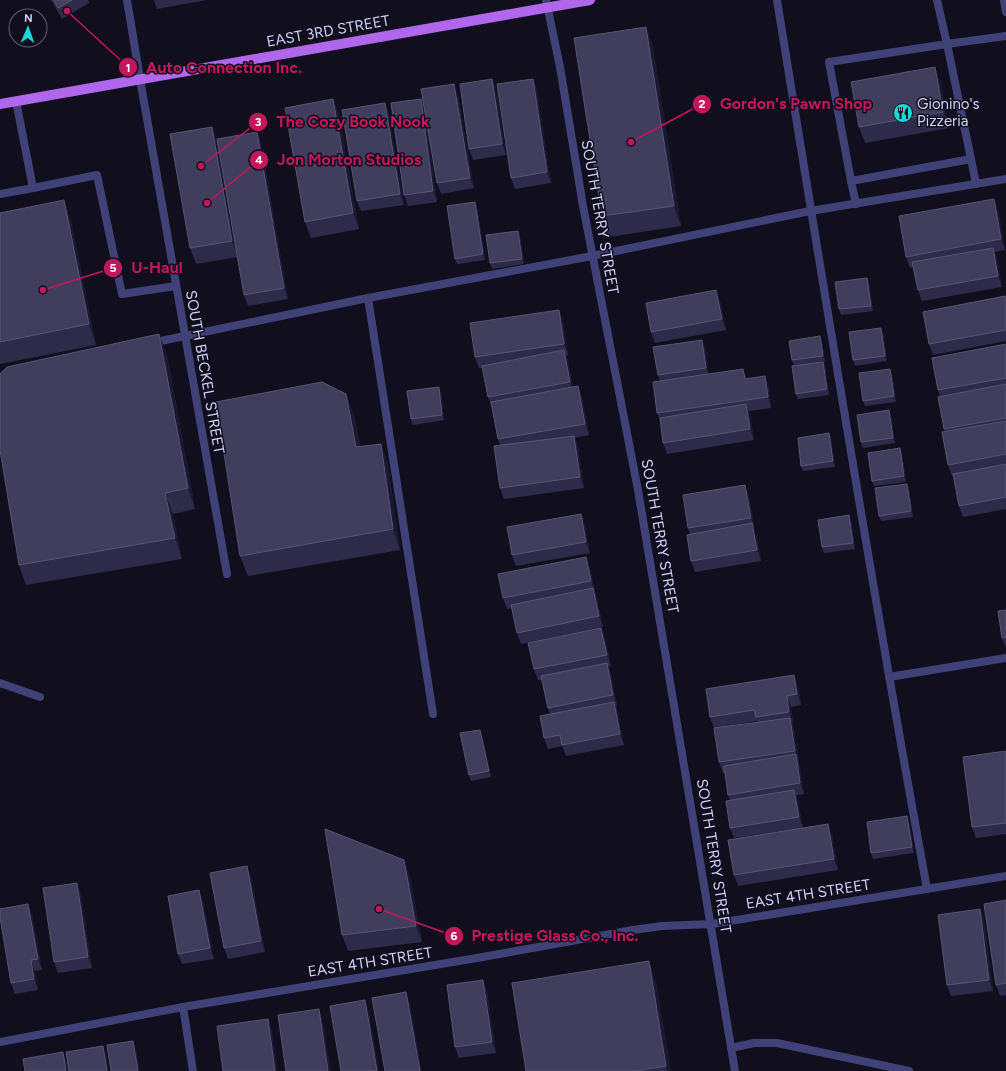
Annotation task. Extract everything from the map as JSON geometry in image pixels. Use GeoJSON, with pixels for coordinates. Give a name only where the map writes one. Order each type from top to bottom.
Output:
{"type":"FeatureCollection","features":[{"type":"Feature","properties":{"kind":"main road","name":"EAST 3RD STREET"},"geometry":{"type":"LineString","coordinates":[[0,104],[140,80],[547,4],[590,0]]}},
{"type":"Feature","properties":{"kind":"street","name":"SOUTH BECKEL STREET"},"geometry":{"type":"LineString","coordinates":[[127,0],[227,574]]}},
{"type":"Feature","properties":{"kind":"street"},"geometry":{"type":"LineString","coordinates":[[777,0],[810,211],[889,677],[928,889]]}},
{"type":"Feature","properties":{"kind":"street"},"geometry":{"type":"LineString","coordinates":[[938,0],[976,184]]}},
{"type":"Feature","properties":{"kind":"street"},"geometry":{"type":"LineString","coordinates":[[1004,0],[1006,12]]}},
{"type":"Feature","properties":{"kind":"street","name":"SOUTH TERRY STREET"},"geometry":{"type":"LineString","coordinates":[[547,4],[560,67],[582,206],[638,490],[712,924],[735,1071]]}},
{"type":"Feature","properties":{"kind":"street"},"geometry":{"type":"LineString","coordinates":[[856,204],[829,62],[1006,36]]}},
{"type":"Feature","properties":{"kind":"street"},"geometry":{"type":"LineString","coordinates":[[16,101],[33,188]]}},
{"type":"Feature","properties":{"kind":"street"},"geometry":{"type":"LineString","coordinates":[[851,181],[971,159]]}},
{"type":"Feature","properties":{"kind":"street"},"geometry":{"type":"LineString","coordinates":[[0,194],[97,175],[122,294],[176,286]]}},
{"type":"Feature","properties":{"kind":"street"},"geometry":{"type":"LineString","coordinates":[[139,345],[368,298],[592,256],[810,211],[1006,179]]}},
{"type":"Feature","properties":{"kind":"street"},"geometry":{"type":"LineString","coordinates":[[368,298],[433,714]]}},
{"type":"Feature","properties":{"kind":"street"},"geometry":{"type":"LineString","coordinates":[[889,677],[1006,658]]}},
{"type":"Feature","properties":{"kind":"street"},"geometry":{"type":"LineString","coordinates":[[0,683],[40,697]]}},
{"type":"Feature","properties":{"kind":"street","name":"EAST 4TH STREET"},"geometry":{"type":"LineString","coordinates":[[0,1042],[183,1007],[477,958],[633,930],[662,926],[712,924],[1006,876]]}},
{"type":"Feature","properties":{"kind":"street"},"geometry":{"type":"LineString","coordinates":[[183,1007],[193,1071]]}},
{"type":"Feature","properties":{"kind":"street"},"geometry":{"type":"LineString","coordinates":[[731,1048],[754,1043],[777,1043],[909,1071]]}},
{"type":"Feature","properties":{"kind":"building"},"geometry":{"type":"Polygon","coordinates":[[[54,0],[72,0],[58,8],[54,0]]]}},
{"type":"Feature","properties":{"kind":"building"},"geometry":{"type":"Polygon","coordinates":[[[646,27],[674,206],[602,216],[574,38],[646,27]]]}},
{"type":"Feature","properties":{"kind":"building","name":"Gionino's Pizzeria"},"geometry":{"type":"Polygon","coordinates":[[[935,67],[943,112],[859,127],[851,82],[935,67]]]}},
{"type":"Feature","properties":{"kind":"building"},"geometry":{"type":"Polygon","coordinates":[[[492,79],[502,144],[469,149],[460,84],[492,79]]]}},
{"type":"Feature","properties":{"kind":"building"},"geometry":{"type":"Polygon","coordinates":[[[533,79],[547,172],[511,178],[497,84],[533,79]]]}},
{"type":"Feature","properties":{"kind":"building"},"geometry":{"type":"Polygon","coordinates":[[[454,84],[470,178],[437,183],[421,89],[454,84]]]}},
{"type":"Feature","properties":{"kind":"building"},"geometry":{"type":"Polygon","coordinates":[[[333,99],[353,213],[305,222],[285,108],[333,99]]]}},
{"type":"Feature","properties":{"kind":"building"},"geometry":{"type":"Polygon","coordinates":[[[421,99],[433,191],[404,195],[391,103],[421,99]]]}},
{"type":"Feature","properties":{"kind":"building"},"geometry":{"type":"Polygon","coordinates":[[[385,103],[400,194],[357,201],[342,110],[385,103]]]}},
{"type":"Feature","properties":{"kind":"building"},"geometry":{"type":"Polygon","coordinates":[[[212,127],[232,241],[190,248],[170,134],[212,127]]]}},
{"type":"Feature","properties":{"kind":"building"},"geometry":{"type":"Polygon","coordinates":[[[257,132],[284,288],[244,295],[217,139],[257,132]]]}},
{"type":"Feature","properties":{"kind":"building"},"geometry":{"type":"Polygon","coordinates":[[[994,199],[1001,239],[906,257],[899,216],[994,199]]]}},
{"type":"Feature","properties":{"kind":"building"},"geometry":{"type":"Polygon","coordinates":[[[64,200],[89,324],[0,342],[0,213],[64,200]]]}},
{"type":"Feature","properties":{"kind":"building"},"geometry":{"type":"Polygon","coordinates":[[[475,202],[483,254],[455,259],[447,206],[475,202]]]}},
{"type":"Feature","properties":{"kind":"building"},"geometry":{"type":"Polygon","coordinates":[[[518,231],[522,259],[490,263],[486,235],[518,231]]]}},
{"type":"Feature","properties":{"kind":"building"},"geometry":{"type":"Polygon","coordinates":[[[993,248],[998,276],[918,290],[912,262],[993,248]]]}},
{"type":"Feature","properties":{"kind":"building"},"geometry":{"type":"Polygon","coordinates":[[[867,278],[871,306],[839,309],[835,282],[867,278]]]}},
{"type":"Feature","properties":{"kind":"building"},"geometry":{"type":"Polygon","coordinates":[[[716,290],[722,319],[651,332],[646,303],[716,290]]]}},
{"type":"Feature","properties":{"kind":"building"},"geometry":{"type":"Polygon","coordinates":[[[1005,296],[1006,330],[929,344],[923,312],[1005,296]]]}},
{"type":"Feature","properties":{"kind":"building"},"geometry":{"type":"Polygon","coordinates":[[[559,310],[564,344],[475,357],[470,323],[559,310]]]}},
{"type":"Feature","properties":{"kind":"building"},"geometry":{"type":"Polygon","coordinates":[[[881,328],[885,356],[853,360],[849,332],[881,328]]]}},
{"type":"Feature","properties":{"kind":"building"},"geometry":{"type":"Polygon","coordinates":[[[159,334],[188,488],[165,493],[175,538],[19,565],[0,450],[0,374],[7,367],[159,334]]]}},
{"type":"Feature","properties":{"kind":"building"},"geometry":{"type":"Polygon","coordinates":[[[820,336],[823,356],[792,360],[789,341],[820,336]]]}},
{"type":"Feature","properties":{"kind":"building"},"geometry":{"type":"Polygon","coordinates":[[[702,340],[706,368],[658,375],[653,347],[702,340]]]}},
{"type":"Feature","properties":{"kind":"building"},"geometry":{"type":"Polygon","coordinates":[[[1006,344],[1006,378],[938,390],[932,358],[1006,344]]]}},
{"type":"Feature","properties":{"kind":"building"},"geometry":{"type":"Polygon","coordinates":[[[564,350],[570,382],[488,397],[482,366],[564,350]]]}},
{"type":"Feature","properties":{"kind":"building"},"geometry":{"type":"Polygon","coordinates":[[[823,362],[827,389],[796,394],[792,366],[823,362]]]}},
{"type":"Feature","properties":{"kind":"building"},"geometry":{"type":"Polygon","coordinates":[[[743,369],[745,379],[765,376],[768,397],[657,413],[653,382],[743,369]]]}},
{"type":"Feature","properties":{"kind":"building"},"geometry":{"type":"Polygon","coordinates":[[[890,369],[894,396],[863,401],[859,373],[890,369]]]}},
{"type":"Feature","properties":{"kind":"building"},"geometry":{"type":"Polygon","coordinates":[[[322,382],[346,394],[356,447],[381,444],[393,529],[240,556],[216,402],[322,382]]]}},
{"type":"Feature","properties":{"kind":"building"},"geometry":{"type":"Polygon","coordinates":[[[1006,384],[1006,418],[944,429],[938,397],[1006,384]]]}},
{"type":"Feature","properties":{"kind":"building"},"geometry":{"type":"Polygon","coordinates":[[[578,386],[585,424],[498,439],[491,402],[578,386]]]}},
{"type":"Feature","properties":{"kind":"building"},"geometry":{"type":"Polygon","coordinates":[[[439,387],[442,415],[411,419],[407,391],[439,387]]]}},
{"type":"Feature","properties":{"kind":"building"},"geometry":{"type":"Polygon","coordinates":[[[746,404],[750,429],[663,443],[660,418],[746,404]]]}},
{"type":"Feature","properties":{"kind":"building"},"geometry":{"type":"Polygon","coordinates":[[[889,410],[893,438],[861,442],[857,415],[889,410]]]}},
{"type":"Feature","properties":{"kind":"building"},"geometry":{"type":"Polygon","coordinates":[[[1006,421],[1006,454],[948,465],[942,432],[1006,421]]]}},
{"type":"Feature","properties":{"kind":"building"},"geometry":{"type":"Polygon","coordinates":[[[829,433],[833,461],[801,466],[798,438],[829,433]]]}},
{"type":"Feature","properties":{"kind":"building"},"geometry":{"type":"Polygon","coordinates":[[[574,436],[580,477],[500,488],[494,446],[574,436]]]}},
{"type":"Feature","properties":{"kind":"building"},"geometry":{"type":"Polygon","coordinates":[[[900,448],[904,476],[872,481],[868,453],[900,448]]]}},
{"type":"Feature","properties":{"kind":"building"},"geometry":{"type":"Polygon","coordinates":[[[1006,464],[1006,497],[959,506],[953,474],[1006,464]]]}},
{"type":"Feature","properties":{"kind":"building"},"geometry":{"type":"Polygon","coordinates":[[[907,484],[911,511],[879,516],[875,488],[907,484]]]}},
{"type":"Feature","properties":{"kind":"building"},"geometry":{"type":"Polygon","coordinates":[[[745,485],[751,518],[688,528],[683,495],[745,485]]]}},
{"type":"Feature","properties":{"kind":"building"},"geometry":{"type":"Polygon","coordinates":[[[581,514],[586,542],[512,555],[507,527],[581,514]]]}},
{"type":"Feature","properties":{"kind":"building"},"geometry":{"type":"Polygon","coordinates":[[[849,515],[853,543],[822,547],[818,520],[849,515]]]}},
{"type":"Feature","properties":{"kind":"building"},"geometry":{"type":"Polygon","coordinates":[[[752,523],[757,550],[691,561],[687,535],[752,523]]]}},
{"type":"Feature","properties":{"kind":"building"},"geometry":{"type":"Polygon","coordinates":[[[586,557],[591,581],[503,598],[498,574],[586,557]]]}},
{"type":"Feature","properties":{"kind":"building"},"geometry":{"type":"Polygon","coordinates":[[[593,588],[599,616],[517,633],[511,605],[593,588]]]}},
{"type":"Feature","properties":{"kind":"building"},"geometry":{"type":"Polygon","coordinates":[[[1006,610],[1006,637],[1002,638],[998,611],[1006,610]]]}},
{"type":"Feature","properties":{"kind":"building"},"geometry":{"type":"Polygon","coordinates":[[[601,628],[607,655],[534,669],[528,643],[601,628]]]}},
{"type":"Feature","properties":{"kind":"building"},"geometry":{"type":"Polygon","coordinates":[[[607,663],[613,695],[548,708],[541,676],[607,663]]]}},
{"type":"Feature","properties":{"kind":"building"},"geometry":{"type":"Polygon","coordinates":[[[794,675],[797,694],[787,696],[789,712],[756,717],[754,710],[710,717],[706,689],[794,675]]]}},
{"type":"Feature","properties":{"kind":"building"},"geometry":{"type":"Polygon","coordinates":[[[614,702],[620,734],[562,745],[560,735],[544,738],[540,716],[614,702]]]}},
{"type":"Feature","properties":{"kind":"building"},"geometry":{"type":"Polygon","coordinates":[[[790,718],[795,751],[719,762],[714,728],[790,718]]]}},
{"type":"Feature","properties":{"kind":"building"},"geometry":{"type":"Polygon","coordinates":[[[480,730],[489,771],[469,775],[460,733],[480,730]]]}},
{"type":"Feature","properties":{"kind":"building"},"geometry":{"type":"Polygon","coordinates":[[[1006,751],[1006,823],[972,827],[963,757],[1006,751]]]}},
{"type":"Feature","properties":{"kind":"building"},"geometry":{"type":"Polygon","coordinates":[[[796,754],[800,783],[728,795],[724,766],[796,754]]]}},
{"type":"Feature","properties":{"kind":"building"},"geometry":{"type":"Polygon","coordinates":[[[794,790],[799,817],[730,828],[726,801],[794,790]]]}},
{"type":"Feature","properties":{"kind":"building"},"geometry":{"type":"Polygon","coordinates":[[[907,816],[912,847],[871,853],[867,822],[907,816]]]}},
{"type":"Feature","properties":{"kind":"building"},"geometry":{"type":"Polygon","coordinates":[[[828,824],[834,859],[734,875],[728,840],[828,824]]]}},
{"type":"Feature","properties":{"kind":"building"},"geometry":{"type":"Polygon","coordinates":[[[325,829],[404,860],[416,926],[342,935],[325,829]]]}},
{"type":"Feature","properties":{"kind":"building"},"geometry":{"type":"Polygon","coordinates":[[[247,866],[261,941],[224,948],[210,873],[247,866]]]}},
{"type":"Feature","properties":{"kind":"building"},"geometry":{"type":"Polygon","coordinates":[[[77,883],[88,957],[54,962],[43,888],[77,883]]]}},
{"type":"Feature","properties":{"kind":"building"},"geometry":{"type":"Polygon","coordinates":[[[199,890],[210,948],[178,954],[168,896],[199,890]]]}},
{"type":"Feature","properties":{"kind":"building"},"geometry":{"type":"Polygon","coordinates":[[[1006,900],[1006,983],[996,985],[984,904],[1006,900]]]}},
{"type":"Feature","properties":{"kind":"building"},"geometry":{"type":"Polygon","coordinates":[[[28,904],[38,959],[31,960],[34,979],[11,983],[0,909],[28,904]]]}},
{"type":"Feature","properties":{"kind":"building"},"geometry":{"type":"Polygon","coordinates":[[[980,909],[989,980],[947,985],[938,915],[980,909]]]}},
{"type":"Feature","properties":{"kind":"building"},"geometry":{"type":"Polygon","coordinates":[[[649,961],[666,1066],[635,1071],[526,1071],[512,983],[649,961]]]}},
{"type":"Feature","properties":{"kind":"building"},"geometry":{"type":"Polygon","coordinates":[[[483,980],[492,1042],[455,1047],[447,985],[483,980]]]}},
{"type":"Feature","properties":{"kind":"building"},"geometry":{"type":"Polygon","coordinates":[[[406,992],[420,1071],[385,1071],[372,998],[406,992]]]}},
{"type":"Feature","properties":{"kind":"building"},"geometry":{"type":"Polygon","coordinates":[[[365,1000],[377,1071],[341,1071],[330,1006],[365,1000]]]}},
{"type":"Feature","properties":{"kind":"building"},"geometry":{"type":"Polygon","coordinates":[[[319,1009],[328,1071],[286,1071],[278,1015],[319,1009]]]}},
{"type":"Feature","properties":{"kind":"building"},"geometry":{"type":"Polygon","coordinates":[[[268,1019],[275,1071],[223,1071],[217,1026],[268,1019]]]}},
{"type":"Feature","properties":{"kind":"building"},"geometry":{"type":"Polygon","coordinates":[[[133,1041],[138,1071],[111,1071],[107,1045],[133,1041]]]}},
{"type":"Feature","properties":{"kind":"building"},"geometry":{"type":"Polygon","coordinates":[[[103,1046],[107,1071],[69,1071],[66,1052],[103,1046]]]}},
{"type":"Feature","properties":{"kind":"building"},"geometry":{"type":"Polygon","coordinates":[[[63,1052],[66,1071],[25,1071],[23,1059],[63,1052]]]}},
{"type":"Feature","properties":{"kind":"place","name":"Auto Connection Inc."},"geometry":{"type":"Point","coordinates":[67,11]}},
{"type":"Feature","properties":{"kind":"place","name":"Gionino's Pizzeria"},"geometry":{"type":"Point","coordinates":[903,113]}},
{"type":"Feature","properties":{"kind":"place","name":"Gordon's Pawn Shop"},"geometry":{"type":"Point","coordinates":[631,142]}},
{"type":"Feature","properties":{"kind":"place","name":"The Cozy Book Nook"},"geometry":{"type":"Point","coordinates":[201,166]}},
{"type":"Feature","properties":{"kind":"place","name":"Jon Morton Studios"},"geometry":{"type":"Point","coordinates":[207,203]}},
{"type":"Feature","properties":{"kind":"place","name":"U-Haul"},"geometry":{"type":"Point","coordinates":[43,290]}},
{"type":"Feature","properties":{"kind":"place","name":"Prestige Glass Co., Inc."},"geometry":{"type":"Point","coordinates":[379,909]}}]}
